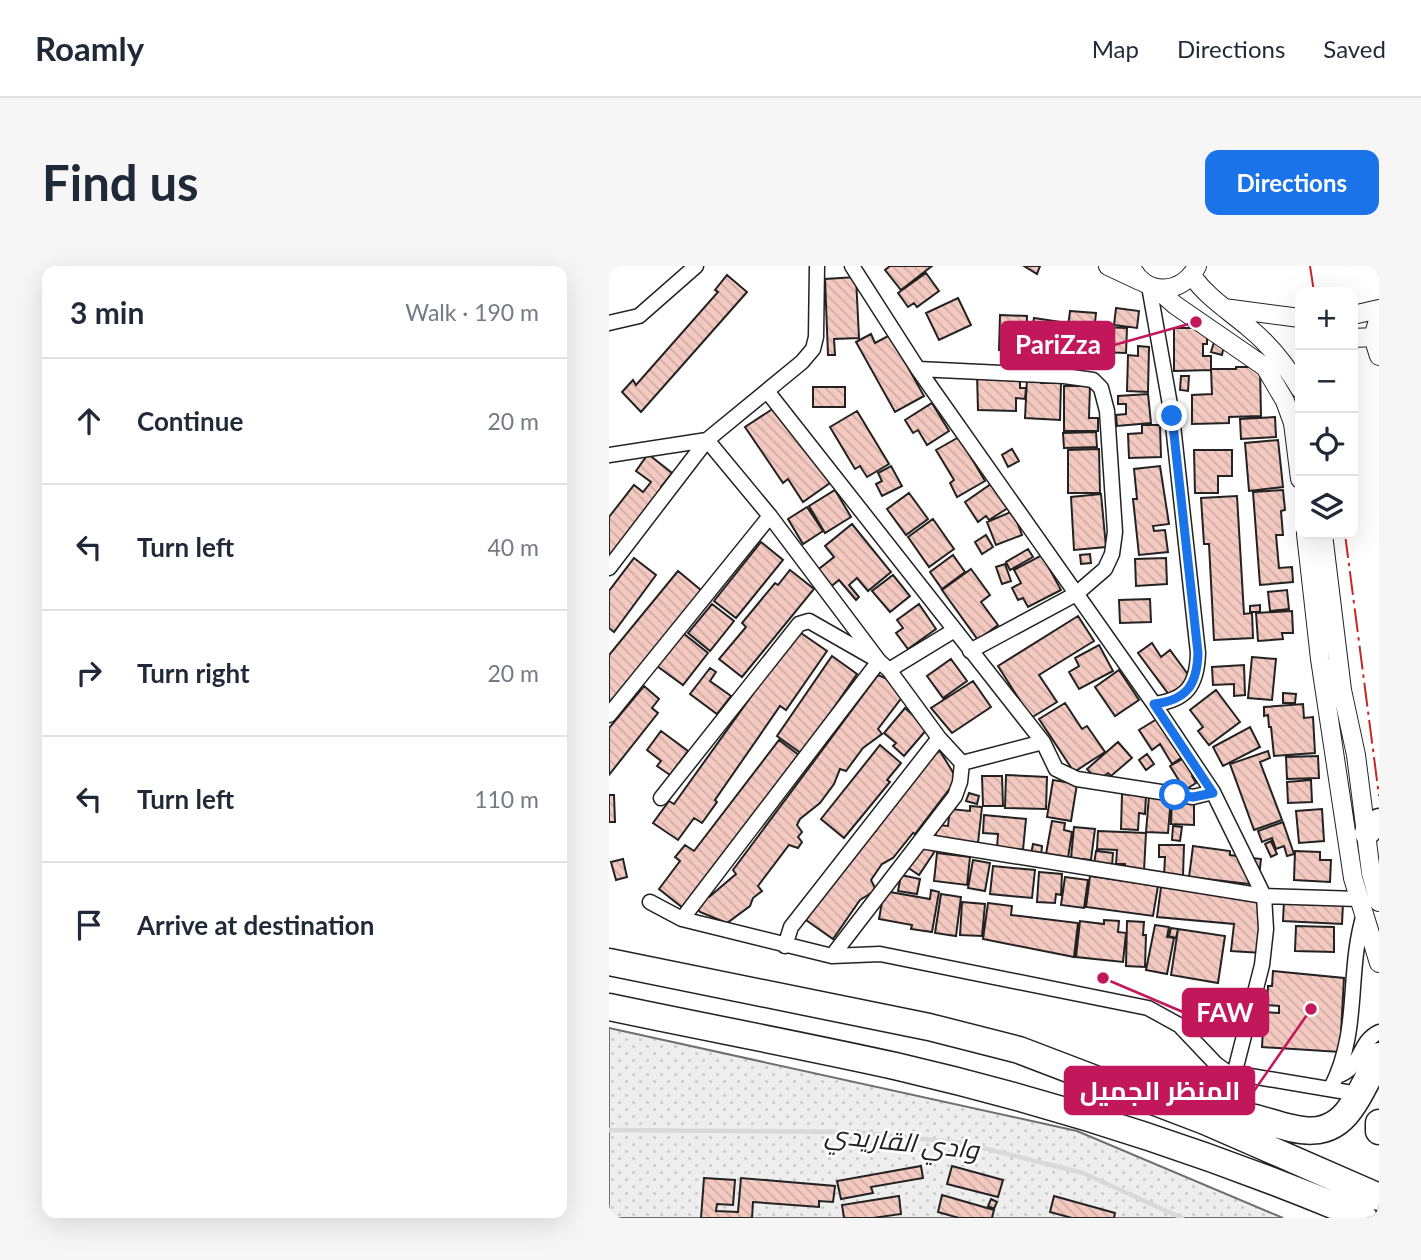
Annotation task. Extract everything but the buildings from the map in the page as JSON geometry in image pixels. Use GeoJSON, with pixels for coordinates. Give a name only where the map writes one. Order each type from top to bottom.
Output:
{"type":"FeatureCollection","features":[{"type":"Feature","properties":{"kind":"highway"},"geometry":{"type":"LineString","coordinates":[[609,962],[929,1027],[1019,1050],[1205,1121],[1379,1197]]}},
{"type":"Feature","properties":{"kind":"highway"},"geometry":{"type":"LineString","coordinates":[[609,1007],[896,1066],[1013,1096],[1159,1139],[1291,1187],[1364,1218]]}},
{"type":"Feature","properties":{"kind":"highway"},"geometry":{"type":"LineString","coordinates":[[1205,1121],[1232,1114],[1294,1129],[1325,1128],[1343,1117],[1379,1056]]}},
{"type":"Feature","properties":{"kind":"highway"},"geometry":{"type":"LineString","coordinates":[[1379,1123],[1379,1131]]}},
{"type":"Feature","properties":{"kind":"street"},"geometry":{"type":"LineString","coordinates":[[609,323],[639,316],[696,266]]}},
{"type":"Feature","properties":{"kind":"street"},"geometry":{"type":"LineString","coordinates":[[609,568],[707,440],[802,362],[813,349],[816,337],[817,266]]}},
{"type":"Feature","properties":{"kind":"street"},"geometry":{"type":"LineString","coordinates":[[852,266],[918,369],[1154,704],[1213,793],[1264,896],[1264,956],[1234,1074]]}},
{"type":"Feature","properties":{"kind":"street"},"geometry":{"type":"LineString","coordinates":[[1108,266],[1149,285],[1177,287],[1195,271],[1206,295],[1271,348],[1295,379]]}},
{"type":"Feature","properties":{"kind":"street"},"geometry":{"type":"LineString","coordinates":[[1131,266],[1149,285],[1175,305],[1265,367],[1285,401],[1293,423],[1300,476]]}},
{"type":"Feature","properties":{"kind":"street"},"geometry":{"type":"LineString","coordinates":[[1149,285],[1172,416],[1198,653],[1198,672],[1190,688],[1169,702],[1154,704]]}},
{"type":"Feature","properties":{"kind":"street"},"geometry":{"type":"LineString","coordinates":[[1223,308],[1295,316]]}},
{"type":"Feature","properties":{"kind":"street"},"geometry":{"type":"LineString","coordinates":[[1358,314],[1379,309]]}},
{"type":"Feature","properties":{"kind":"street"},"geometry":{"type":"LineString","coordinates":[[1379,317],[1373,337],[1379,356]]}},
{"type":"Feature","properties":{"kind":"street"},"geometry":{"type":"LineString","coordinates":[[1358,338],[1373,337]]}},
{"type":"Feature","properties":{"kind":"street"},"geometry":{"type":"LineString","coordinates":[[918,369],[1064,376],[1093,380],[1101,388],[1107,411],[1115,532],[1112,554],[1105,569],[1076,594],[969,651]]}},
{"type":"Feature","properties":{"kind":"street"},"geometry":{"type":"LineString","coordinates":[[767,391],[953,631],[1043,742],[1056,769],[1077,779],[1193,797],[1213,793]]}},
{"type":"Feature","properties":{"kind":"street"},"geometry":{"type":"LineString","coordinates":[[609,455],[707,440]]}},
{"type":"Feature","properties":{"kind":"street"},"geometry":{"type":"LineString","coordinates":[[707,440],[770,516],[939,738],[962,763],[955,796],[832,956]]}},
{"type":"Feature","properties":{"kind":"street"},"geometry":{"type":"LineString","coordinates":[[609,715],[770,516]]}},
{"type":"Feature","properties":{"kind":"street"},"geometry":{"type":"LineString","coordinates":[[1306,539],[1320,659],[1353,878],[1379,963]]}},
{"type":"Feature","properties":{"kind":"street"},"geometry":{"type":"LineString","coordinates":[[1324,539],[1340,677],[1373,827],[1371,873],[1379,902]]}},
{"type":"Feature","properties":{"kind":"street"},"geometry":{"type":"LineString","coordinates":[[661,798],[799,624],[809,621],[820,626],[884,666]]}},
{"type":"Feature","properties":{"kind":"street"},"geometry":{"type":"LineString","coordinates":[[682,919],[884,666],[953,631]]}},
{"type":"Feature","properties":{"kind":"street"},"geometry":{"type":"LineString","coordinates":[[785,946],[791,927],[939,738]]}},
{"type":"Feature","properties":{"kind":"street"},"geometry":{"type":"LineString","coordinates":[[962,763],[1043,742]]}},
{"type":"Feature","properties":{"kind":"street"},"geometry":{"type":"LineString","coordinates":[[921,841],[1264,896],[1361,907]]}},
{"type":"Feature","properties":{"kind":"street"},"geometry":{"type":"LineString","coordinates":[[650,902],[682,919],[785,946],[832,956],[880,954],[1148,1008],[1179,1025],[1216,1064],[1234,1074],[1334,1082],[1358,1094]]}},
{"type":"Feature","properties":{"kind":"street"},"geometry":{"type":"LineString","coordinates":[[1334,1082],[1351,1027],[1361,907]]}},
{"type":"Feature","properties":{"kind":"street"},"geometry":{"type":"LineString","coordinates":[[1334,1082],[1353,1067],[1368,1040],[1379,1032]]}},
{"type":"Feature","properties":{"kind":"shaded area"},"geometry":{"type":"Polygon","coordinates":[[[609,1028],[1077,1131],[1283,1218],[609,1218],[609,1028]]]}},
{"type":"Feature","properties":{"kind":"waterway","name":"وادي القاريدي"},"geometry":{"type":"LineString","coordinates":[[609,1130],[855,1132],[963,1143],[1083,1173],[1182,1218]]}},
{"type":"Feature","properties":{"kind":"power"},"geometry":{"type":"LineString","coordinates":[[1310,266],[1313,287]]}},
{"type":"Feature","properties":{"kind":"power"},"geometry":{"type":"LineString","coordinates":[[1377,266],[1379,275]]}},
{"type":"Feature","properties":{"kind":"power"},"geometry":{"type":"LineString","coordinates":[[1346,539],[1379,796]]}},
{"type":"Feature","properties":{"kind":"place","name":"PariZza"},"geometry":{"type":"Point","coordinates":[1196,322]}},
{"type":"Feature","properties":{"kind":"place","name":"FAW"},"geometry":{"type":"Point","coordinates":[1103,978]}},
{"type":"Feature","properties":{"kind":"place","name":"المنظر الجميل"},"geometry":{"type":"Point","coordinates":[1311,1009]}},
{"type":"Feature","properties":{"kind":"route"},"geometry":{"type":"LineString","coordinates":[[1172,416],[1198,672],[1184,694],[1169,702],[1154,704],[1213,793],[1193,797],[1175,795]]}}]}
